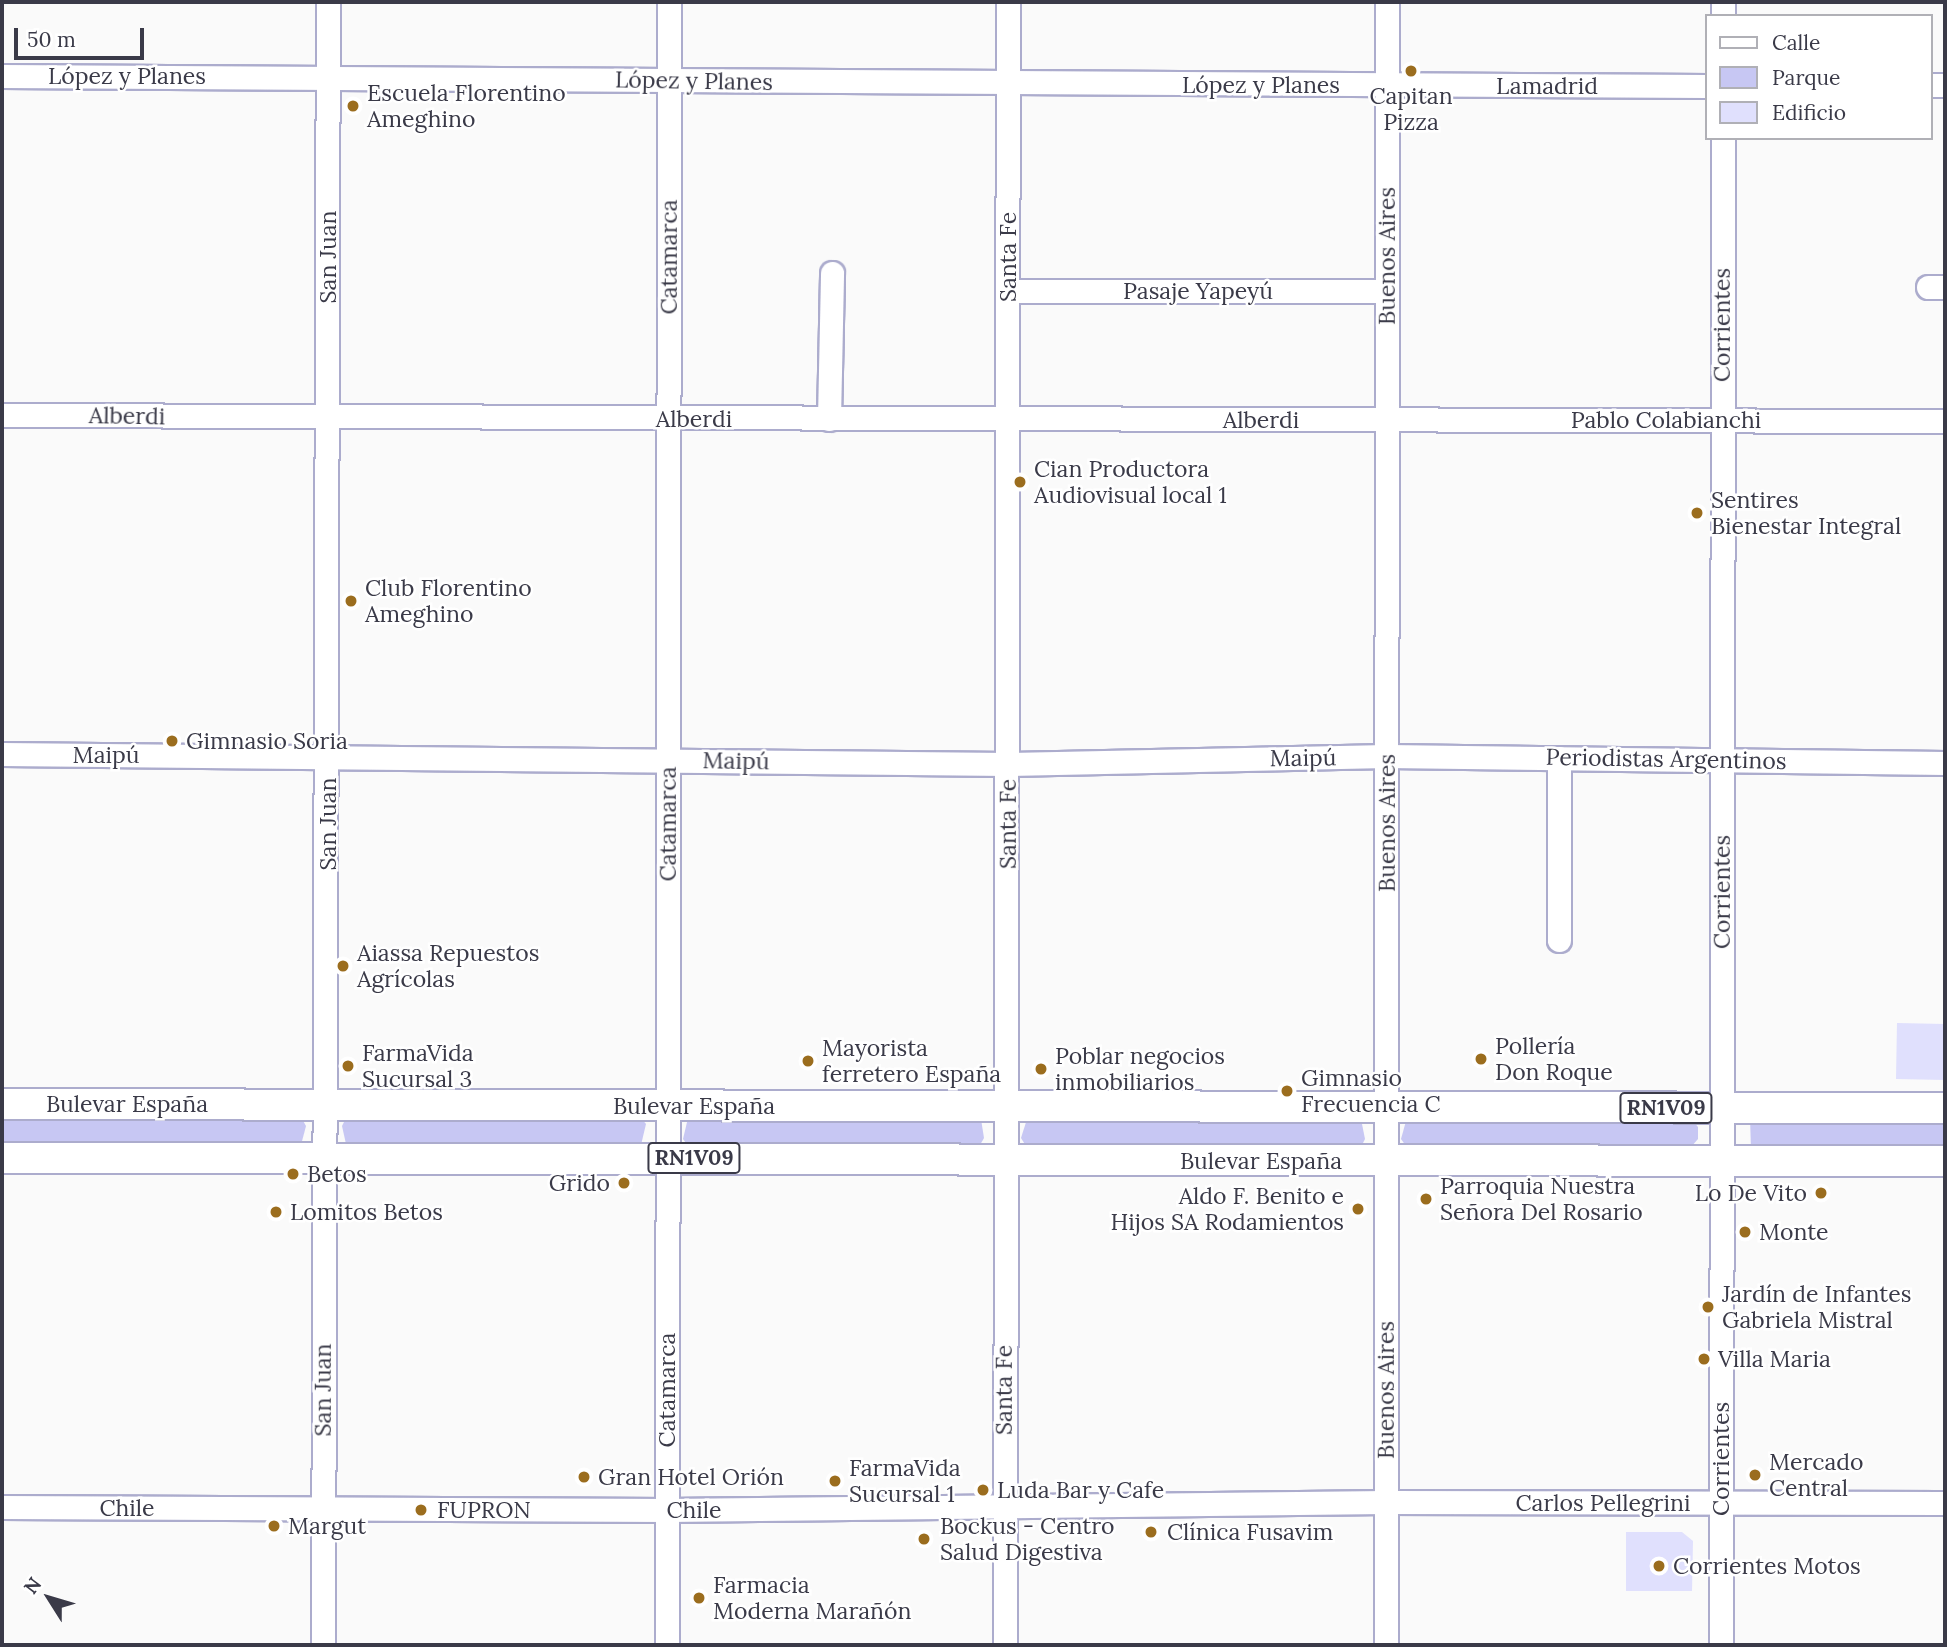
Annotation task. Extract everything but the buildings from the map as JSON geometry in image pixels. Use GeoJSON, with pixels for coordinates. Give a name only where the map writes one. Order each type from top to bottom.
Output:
{"type":"FeatureCollection","features":[{"type":"Feature","properties":{"kind":"main road","name":"Bulevar España"},"geometry":{"type":"LineString","coordinates":[[2,1104],[1387,1107]]}},
{"type":"Feature","properties":{"kind":"main road","name":"RN1V09"},"geometry":{"type":"LineString","coordinates":[[1387,1107],[1945,1108]]}},
{"type":"Feature","properties":{"kind":"main road","name":"Bulevar España"},"geometry":{"type":"LineString","coordinates":[[2,1158],[1387,1161]]}},
{"type":"Feature","properties":{"kind":"main road","name":"RN1V09"},"geometry":{"type":"LineString","coordinates":[[1387,1161],[1945,1161]]}},
{"type":"Feature","properties":{"kind":"street","name":"San Juan"},"geometry":{"type":"LineString","coordinates":[[323,1645],[328,757],[328,2]]}},
{"type":"Feature","properties":{"kind":"street","name":"Catamarca"},"geometry":{"type":"LineString","coordinates":[[667,1645],[669,2]]}},
{"type":"Feature","properties":{"kind":"street","name":"Santa Fe"},"geometry":{"type":"LineString","coordinates":[[1005,1645],[1008,2]]}},
{"type":"Feature","properties":{"kind":"street","name":"Buenos Aires"},"geometry":{"type":"LineString","coordinates":[[1386,1645],[1387,2]]}},
{"type":"Feature","properties":{"kind":"street","name":"López y Planes"},"geometry":{"type":"LineString","coordinates":[[2,76],[328,76],[1387,86]]}},
{"type":"Feature","properties":{"kind":"street","name":"Lamadrid"},"geometry":{"type":"LineString","coordinates":[[1387,86],[1706,86]]}},
{"type":"Feature","properties":{"kind":"street","name":"Corrientes"},"geometry":{"type":"LineString","coordinates":[[1721,1645],[1723,140]]}},
{"type":"Feature","properties":{"kind":"street"},"geometry":{"type":"LineString","coordinates":[[829,419],[832,273]]}},
{"type":"Feature","properties":{"kind":"street","name":"Pasaje Yapeyú"},"geometry":{"type":"LineString","coordinates":[[1009,291],[1387,291]]}},
{"type":"Feature","properties":{"kind":"street","name":"Alberdi"},"geometry":{"type":"LineString","coordinates":[[2,415],[328,419],[1387,421]]}},
{"type":"Feature","properties":{"kind":"street","name":"Pablo Colabianchi"},"geometry":{"type":"LineString","coordinates":[[1387,421],[1945,421]]}},
{"type":"Feature","properties":{"kind":"street","name":"Maipú"},"geometry":{"type":"LineString","coordinates":[[2,754],[1008,764],[1387,756]]}},
{"type":"Feature","properties":{"kind":"street","name":"Periodistas Argentinos"},"geometry":{"type":"LineString","coordinates":[[1387,756],[1945,763]]}},
{"type":"Feature","properties":{"kind":"street"},"geometry":{"type":"LineString","coordinates":[[1559,758],[1559,940]]}},
{"type":"Feature","properties":{"kind":"street","name":"Chile"},"geometry":{"type":"LineString","coordinates":[[2,1507],[667,1510],[1386,1502]]}},
{"type":"Feature","properties":{"kind":"street","name":"Carlos Pellegrini"},"geometry":{"type":"LineString","coordinates":[[1386,1502],[1945,1503]]}},
{"type":"Feature","properties":{"kind":"green space"},"geometry":{"type":"Polygon","coordinates":[[[301,1117],[306,1126],[301,1145],[2,1143],[2,1119],[301,1117]]]}},
{"type":"Feature","properties":{"kind":"green space"},"geometry":{"type":"Polygon","coordinates":[[[346,1118],[641,1118],[646,1124],[641,1145],[346,1144],[342,1126],[346,1118]]]}},
{"type":"Feature","properties":{"kind":"green space"},"geometry":{"type":"Polygon","coordinates":[[[688,1118],[981,1119],[984,1138],[980,1145],[688,1146],[683,1139],[688,1118]]]}},
{"type":"Feature","properties":{"kind":"green space"},"geometry":{"type":"Polygon","coordinates":[[[1750,1118],[1945,1119],[1945,1150],[1751,1150],[1750,1118]]]}},
{"type":"Feature","properties":{"kind":"green space"},"geometry":{"type":"Polygon","coordinates":[[[1027,1119],[1361,1119],[1365,1139],[1361,1147],[1026,1146],[1021,1138],[1027,1119]]]}},
{"type":"Feature","properties":{"kind":"green space"},"geometry":{"type":"Polygon","coordinates":[[[1692,1120],[1698,1127],[1698,1139],[1691,1147],[1406,1146],[1401,1139],[1406,1121],[1692,1120]]]}},
{"type":"Feature","properties":{"kind":"place","name":"Capitan Pizza"},"geometry":{"type":"Point","coordinates":[1411,71]}},
{"type":"Feature","properties":{"kind":"place","name":"Escuela Florentino Ameghino"},"geometry":{"type":"Point","coordinates":[353,106]}},
{"type":"Feature","properties":{"kind":"place","name":"Cian Productora Audiovisual local 1"},"geometry":{"type":"Point","coordinates":[1020,482]}},
{"type":"Feature","properties":{"kind":"place","name":"Sentires Bienestar Integral"},"geometry":{"type":"Point","coordinates":[1697,513]}},
{"type":"Feature","properties":{"kind":"place","name":"Club Florentino Ameghino"},"geometry":{"type":"Point","coordinates":[351,601]}},
{"type":"Feature","properties":{"kind":"place","name":"Gimnasio Soria"},"geometry":{"type":"Point","coordinates":[172,741]}},
{"type":"Feature","properties":{"kind":"place","name":"Aiassa Repuestos Agrícolas"},"geometry":{"type":"Point","coordinates":[343,966]}},
{"type":"Feature","properties":{"kind":"place","name":"Pollería Don Roque"},"geometry":{"type":"Point","coordinates":[1481,1059]}},
{"type":"Feature","properties":{"kind":"place","name":"Mayorista ferretero España"},"geometry":{"type":"Point","coordinates":[808,1061]}},
{"type":"Feature","properties":{"kind":"place","name":"FarmaVida Sucursal 3"},"geometry":{"type":"Point","coordinates":[348,1066]}},
{"type":"Feature","properties":{"kind":"place","name":"Poblar negocios inmobiliarios"},"geometry":{"type":"Point","coordinates":[1041,1069]}},
{"type":"Feature","properties":{"kind":"place","name":"Gimnasio Frecuencia C"},"geometry":{"type":"Point","coordinates":[1287,1091]}},
{"type":"Feature","properties":{"kind":"place","name":"Betos"},"geometry":{"type":"Point","coordinates":[293,1174]}},
{"type":"Feature","properties":{"kind":"place","name":"Grido"},"geometry":{"type":"Point","coordinates":[624,1183]}},
{"type":"Feature","properties":{"kind":"place","name":"Lo De Vito"},"geometry":{"type":"Point","coordinates":[1821,1193]}},
{"type":"Feature","properties":{"kind":"place","name":"Parroquia Nuestra Señora Del Rosario"},"geometry":{"type":"Point","coordinates":[1426,1199]}},
{"type":"Feature","properties":{"kind":"place","name":"Aldo F. Benito e Hijos SA Rodamientos"},"geometry":{"type":"Point","coordinates":[1358,1209]}},
{"type":"Feature","properties":{"kind":"place","name":"Lomitos Betos"},"geometry":{"type":"Point","coordinates":[276,1212]}},
{"type":"Feature","properties":{"kind":"place","name":"Monte"},"geometry":{"type":"Point","coordinates":[1745,1232]}},
{"type":"Feature","properties":{"kind":"place","name":"Jardín de Infantes Gabriela Mistral"},"geometry":{"type":"Point","coordinates":[1708,1307]}},
{"type":"Feature","properties":{"kind":"place","name":"Villa Maria"},"geometry":{"type":"Point","coordinates":[1704,1359]}},
{"type":"Feature","properties":{"kind":"place","name":"Mercado Central"},"geometry":{"type":"Point","coordinates":[1755,1475]}},
{"type":"Feature","properties":{"kind":"place","name":"Gran Hotel Orión"},"geometry":{"type":"Point","coordinates":[584,1477]}},
{"type":"Feature","properties":{"kind":"place","name":"FarmaVida Sucursal 1"},"geometry":{"type":"Point","coordinates":[835,1481]}},
{"type":"Feature","properties":{"kind":"place","name":"Luda Bar y Cafe"},"geometry":{"type":"Point","coordinates":[983,1490]}},
{"type":"Feature","properties":{"kind":"place","name":"FUPRON"},"geometry":{"type":"Point","coordinates":[421,1510]}},
{"type":"Feature","properties":{"kind":"place","name":"Margut"},"geometry":{"type":"Point","coordinates":[274,1526]}},
{"type":"Feature","properties":{"kind":"place","name":"Clínica Fusavim"},"geometry":{"type":"Point","coordinates":[1151,1532]}},
{"type":"Feature","properties":{"kind":"place","name":"Bockus - Centro Salud Digestiva"},"geometry":{"type":"Point","coordinates":[924,1539]}},
{"type":"Feature","properties":{"kind":"place","name":"Corrientes Motos"},"geometry":{"type":"Point","coordinates":[1659,1566]}},
{"type":"Feature","properties":{"kind":"place","name":"Farmacia Moderna Marañón"},"geometry":{"type":"Point","coordinates":[699,1598]}}]}
